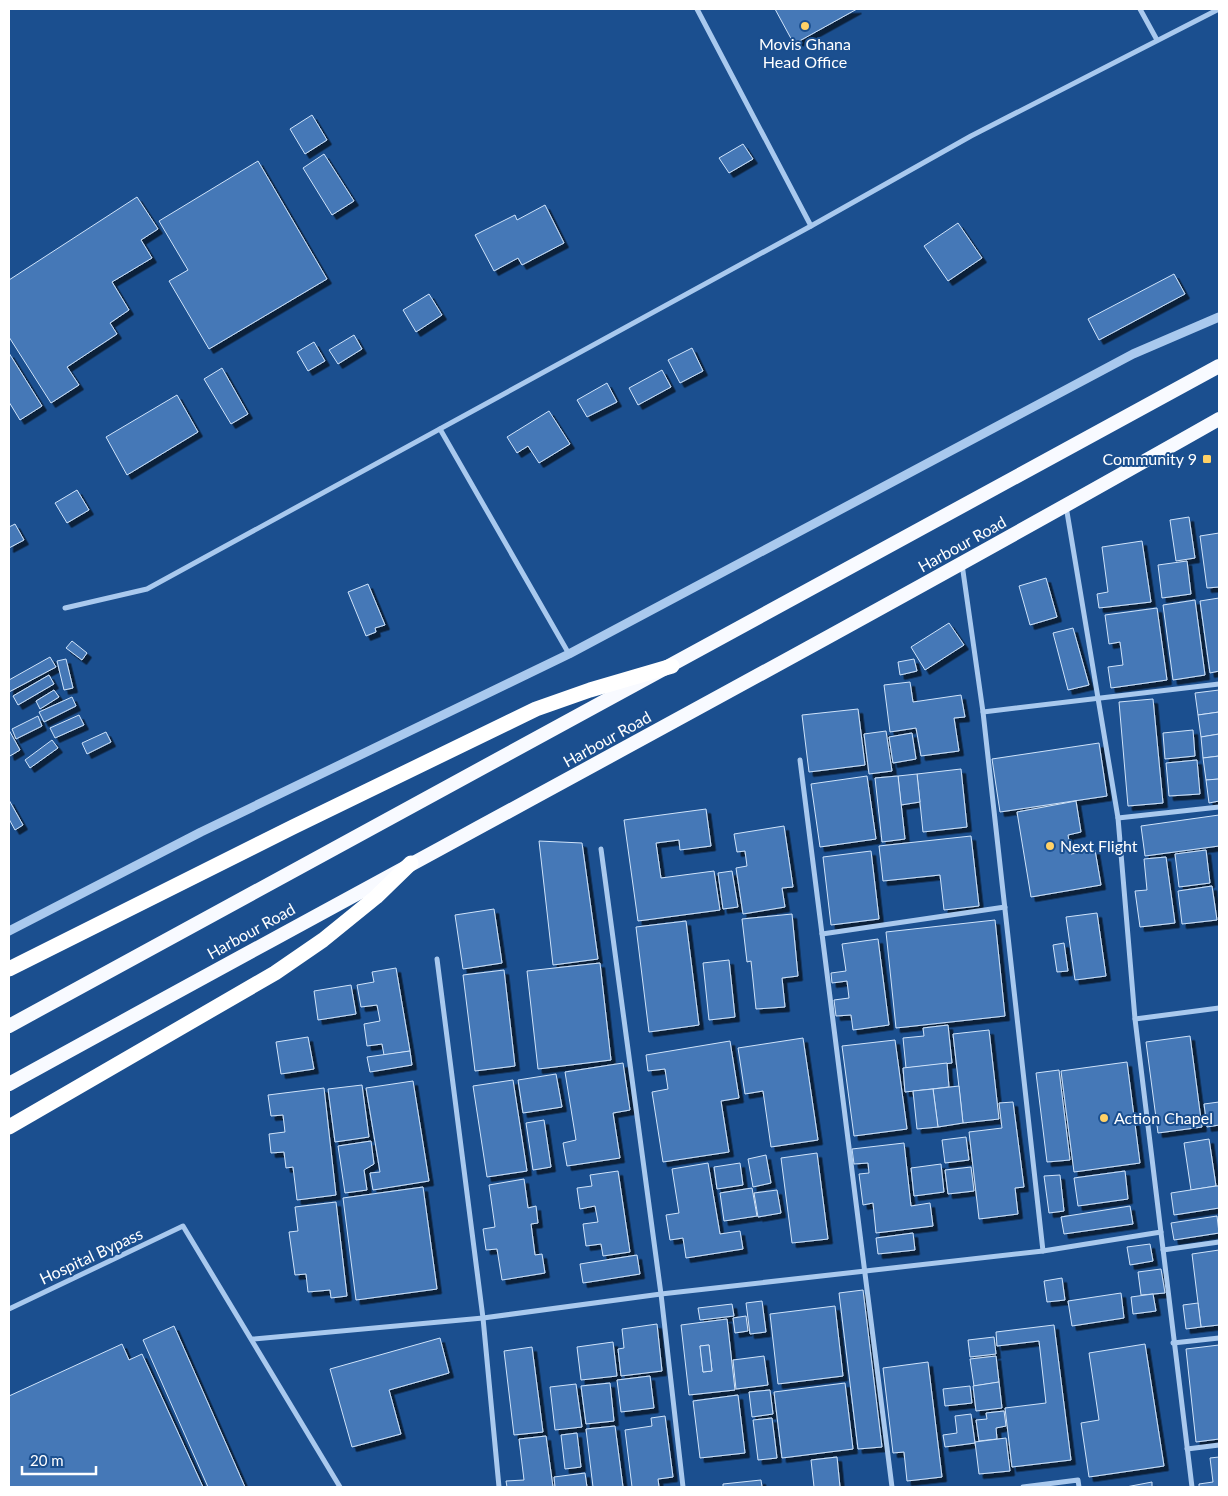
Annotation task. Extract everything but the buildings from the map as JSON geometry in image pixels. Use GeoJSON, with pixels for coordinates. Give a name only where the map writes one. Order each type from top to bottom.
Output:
{"type":"FeatureCollection","features":[{"type":"Feature","properties":{"kind":"highway","name":"Harbour Road"},"geometry":{"type":"LineString","coordinates":[[9,1026],[1219,366]]}},
{"type":"Feature","properties":{"kind":"highway","name":"Harbour Road"},"geometry":{"type":"LineString","coordinates":[[9,1084],[411,863],[600,763],[962,564],[1219,419]]}},
{"type":"Feature","properties":{"kind":"highway"},"geometry":{"type":"LineString","coordinates":[[9,969],[536,709],[590,690],[672,666]]}},
{"type":"Feature","properties":{"kind":"highway"},"geometry":{"type":"LineString","coordinates":[[9,1127],[275,973],[331,934],[376,897],[411,863]]}},
{"type":"Feature","properties":{"kind":"street"},"geometry":{"type":"LineString","coordinates":[[697,9],[811,226]]}},
{"type":"Feature","properties":{"kind":"street"},"geometry":{"type":"LineString","coordinates":[[1140,9],[1157,40]]}},
{"type":"Feature","properties":{"kind":"street"},"geometry":{"type":"LineString","coordinates":[[65,608],[147,589],[811,226],[971,136],[1219,9]]}},
{"type":"Feature","properties":{"kind":"street"},"geometry":{"type":"LineString","coordinates":[[9,931],[201,832],[569,654],[1132,354],[1219,317]]}},
{"type":"Feature","properties":{"kind":"street"},"geometry":{"type":"LineString","coordinates":[[440,429],[569,654]]}},
{"type":"Feature","properties":{"kind":"street"},"geometry":{"type":"LineString","coordinates":[[1066,506],[1118,818],[1135,1019],[1192,1487]]}},
{"type":"Feature","properties":{"kind":"street"},"geometry":{"type":"LineString","coordinates":[[962,564],[983,712],[1043,1251]]}},
{"type":"Feature","properties":{"kind":"street"},"geometry":{"type":"LineString","coordinates":[[983,712],[1219,684]]}},
{"type":"Feature","properties":{"kind":"street"},"geometry":{"type":"LineString","coordinates":[[800,760],[892,1487]]}},
{"type":"Feature","properties":{"kind":"street"},"geometry":{"type":"LineString","coordinates":[[1118,818],[1219,807]]}},
{"type":"Feature","properties":{"kind":"street"},"geometry":{"type":"LineString","coordinates":[[601,849],[661,1294],[683,1487]]}},
{"type":"Feature","properties":{"kind":"street"},"geometry":{"type":"LineString","coordinates":[[822,934],[1005,908]]}},
{"type":"Feature","properties":{"kind":"street"},"geometry":{"type":"LineString","coordinates":[[437,959],[483,1318],[499,1487]]}},
{"type":"Feature","properties":{"kind":"street"},"geometry":{"type":"LineString","coordinates":[[1135,1019],[1219,1008]]}},
{"type":"Feature","properties":{"kind":"street","name":"Hospital Bypass"},"geometry":{"type":"LineString","coordinates":[[9,1309],[183,1226],[253,1339]]}},
{"type":"Feature","properties":{"kind":"street"},"geometry":{"type":"LineString","coordinates":[[340,1487],[253,1339],[483,1318],[661,1294],[1043,1251],[1161,1232]]}},
{"type":"Feature","properties":{"kind":"street"},"geometry":{"type":"LineString","coordinates":[[1163,1250],[1219,1242]]}},
{"type":"Feature","properties":{"kind":"street"},"geometry":{"type":"LineString","coordinates":[[1173,1343],[1219,1338]]}},
{"type":"Feature","properties":{"kind":"street"},"geometry":{"type":"LineString","coordinates":[[1187,1449],[1219,1445]]}},
{"type":"Feature","properties":{"kind":"street"},"geometry":{"type":"LineString","coordinates":[[1023,1487],[1078,1480],[1079,1487]]}},
{"type":"Feature","properties":{"kind":"place","name":"Movis Ghana Head Office"},"geometry":{"type":"Point","coordinates":[805,26]}},
{"type":"Feature","properties":{"kind":"place","name":"Community 9"},"geometry":{"type":"Point","coordinates":[1207,459]}},
{"type":"Feature","properties":{"kind":"place","name":"Next Flight"},"geometry":{"type":"Point","coordinates":[1050,846]}},
{"type":"Feature","properties":{"kind":"place","name":"Action Chapel"},"geometry":{"type":"Point","coordinates":[1104,1118]}}]}
